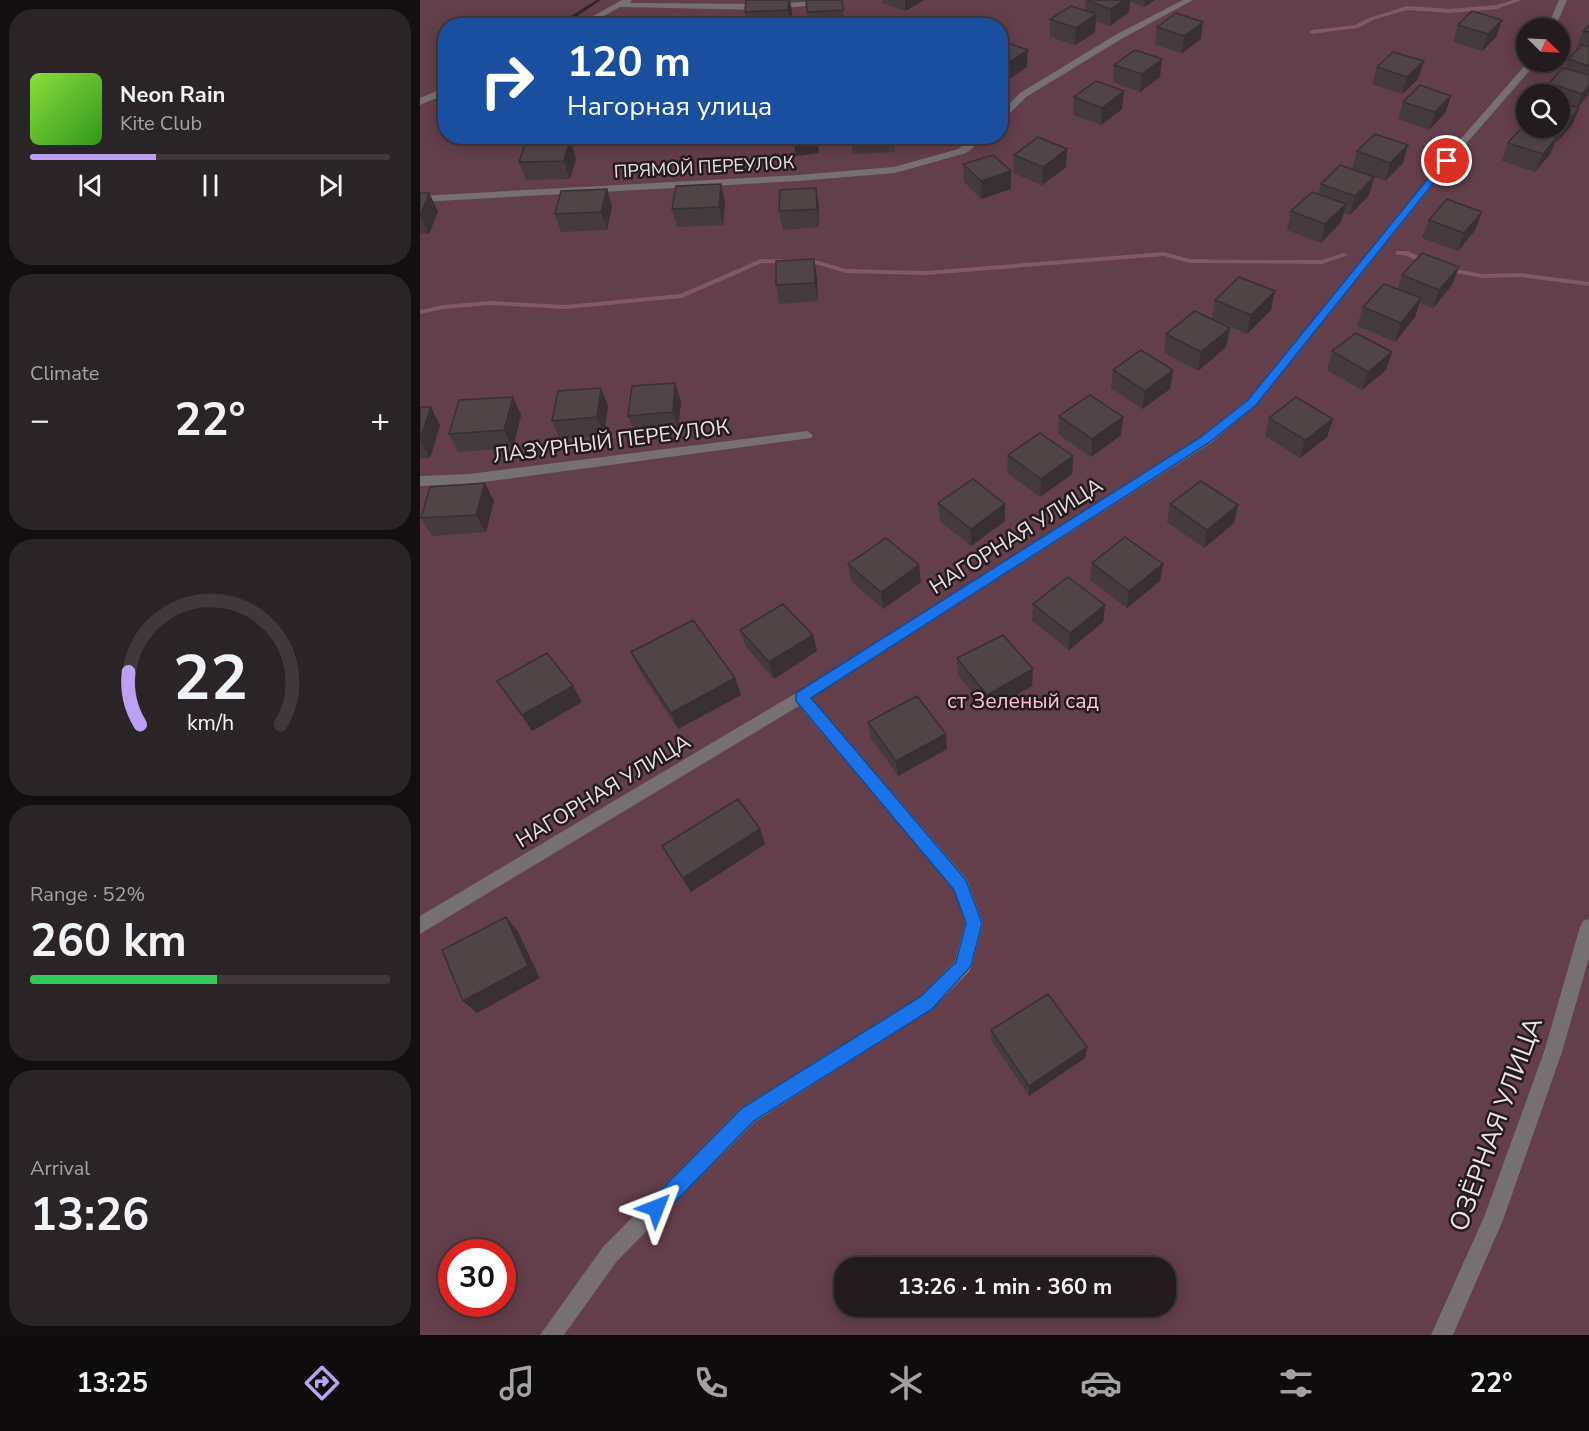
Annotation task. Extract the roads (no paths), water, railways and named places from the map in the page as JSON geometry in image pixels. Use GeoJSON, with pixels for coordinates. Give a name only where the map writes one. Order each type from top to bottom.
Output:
{"type":"FeatureCollection","features":[{"type":"Feature","properties":{"kind":"street"},"geometry":{"type":"LineString","coordinates":[[594,18],[625,2],[765,7],[837,0]]}},
{"type":"Feature","properties":{"kind":"street"},"geometry":{"type":"LineString","coordinates":[[1008,111],[1023,95],[1120,36],[1189,0]]}},
{"type":"Feature","properties":{"kind":"street"},"geometry":{"type":"LineString","coordinates":[[1555,18],[1563,0]]}},
{"type":"Feature","properties":{"kind":"street","name":"НАГОРНАЯ УЛИЦА"},"geometry":{"type":"LineString","coordinates":[[420,926],[801,697],[1206,440],[1252,402],[1462,143],[1523,72]]}},
{"type":"Feature","properties":{"kind":"street"},"geometry":{"type":"LineString","coordinates":[[420,102],[438,94]]}},
{"type":"Feature","properties":{"kind":"street","name":"ПРЯМОЙ ПЕРЕУЛОК"},"geometry":{"type":"LineString","coordinates":[[420,199],[774,180],[895,170],[962,151],[972,144]]}},
{"type":"Feature","properties":{"kind":"street","name":"ЛАЗУРНЫЙ ПЕРЕУЛОК"},"geometry":{"type":"LineString","coordinates":[[420,481],[469,479],[807,435]]}},
{"type":"Feature","properties":{"kind":"street"},"geometry":{"type":"LineString","coordinates":[[551,1335],[610,1254],[748,1114],[926,1003],[963,966],[974,923],[961,885],[801,697]]}},
{"type":"Feature","properties":{"kind":"street","name":"ОЗЁРНАЯ УЛИЦА"},"geometry":{"type":"LineString","coordinates":[[1442,1335],[1501,1198],[1553,1052],[1589,927]]}},
{"type":"Feature","properties":{"kind":"waterway"},"geometry":{"type":"LineString","coordinates":[[1312,32],[1356,27],[1371,19],[1407,8],[1450,11],[1497,7],[1519,0]]}},
{"type":"Feature","properties":{"kind":"waterway"},"geometry":{"type":"LineString","coordinates":[[1399,253],[1405,253],[1429,263]]}},
{"type":"Feature","properties":{"kind":"waterway"},"geometry":{"type":"LineString","coordinates":[[420,312],[443,307],[490,303],[566,307],[682,296],[761,261],[815,262],[846,271],[926,273],[1164,254],[1190,261],[1248,262],[1322,262],[1344,255]]}},
{"type":"Feature","properties":{"kind":"waterway"},"geometry":{"type":"LineString","coordinates":[[1444,268],[1482,276],[1521,275],[1589,284]]}},
{"type":"Feature","properties":{"kind":"park label","name":"ст Зеленый сад"},"geometry":{"type":"Point","coordinates":[1023,701]}}]}
